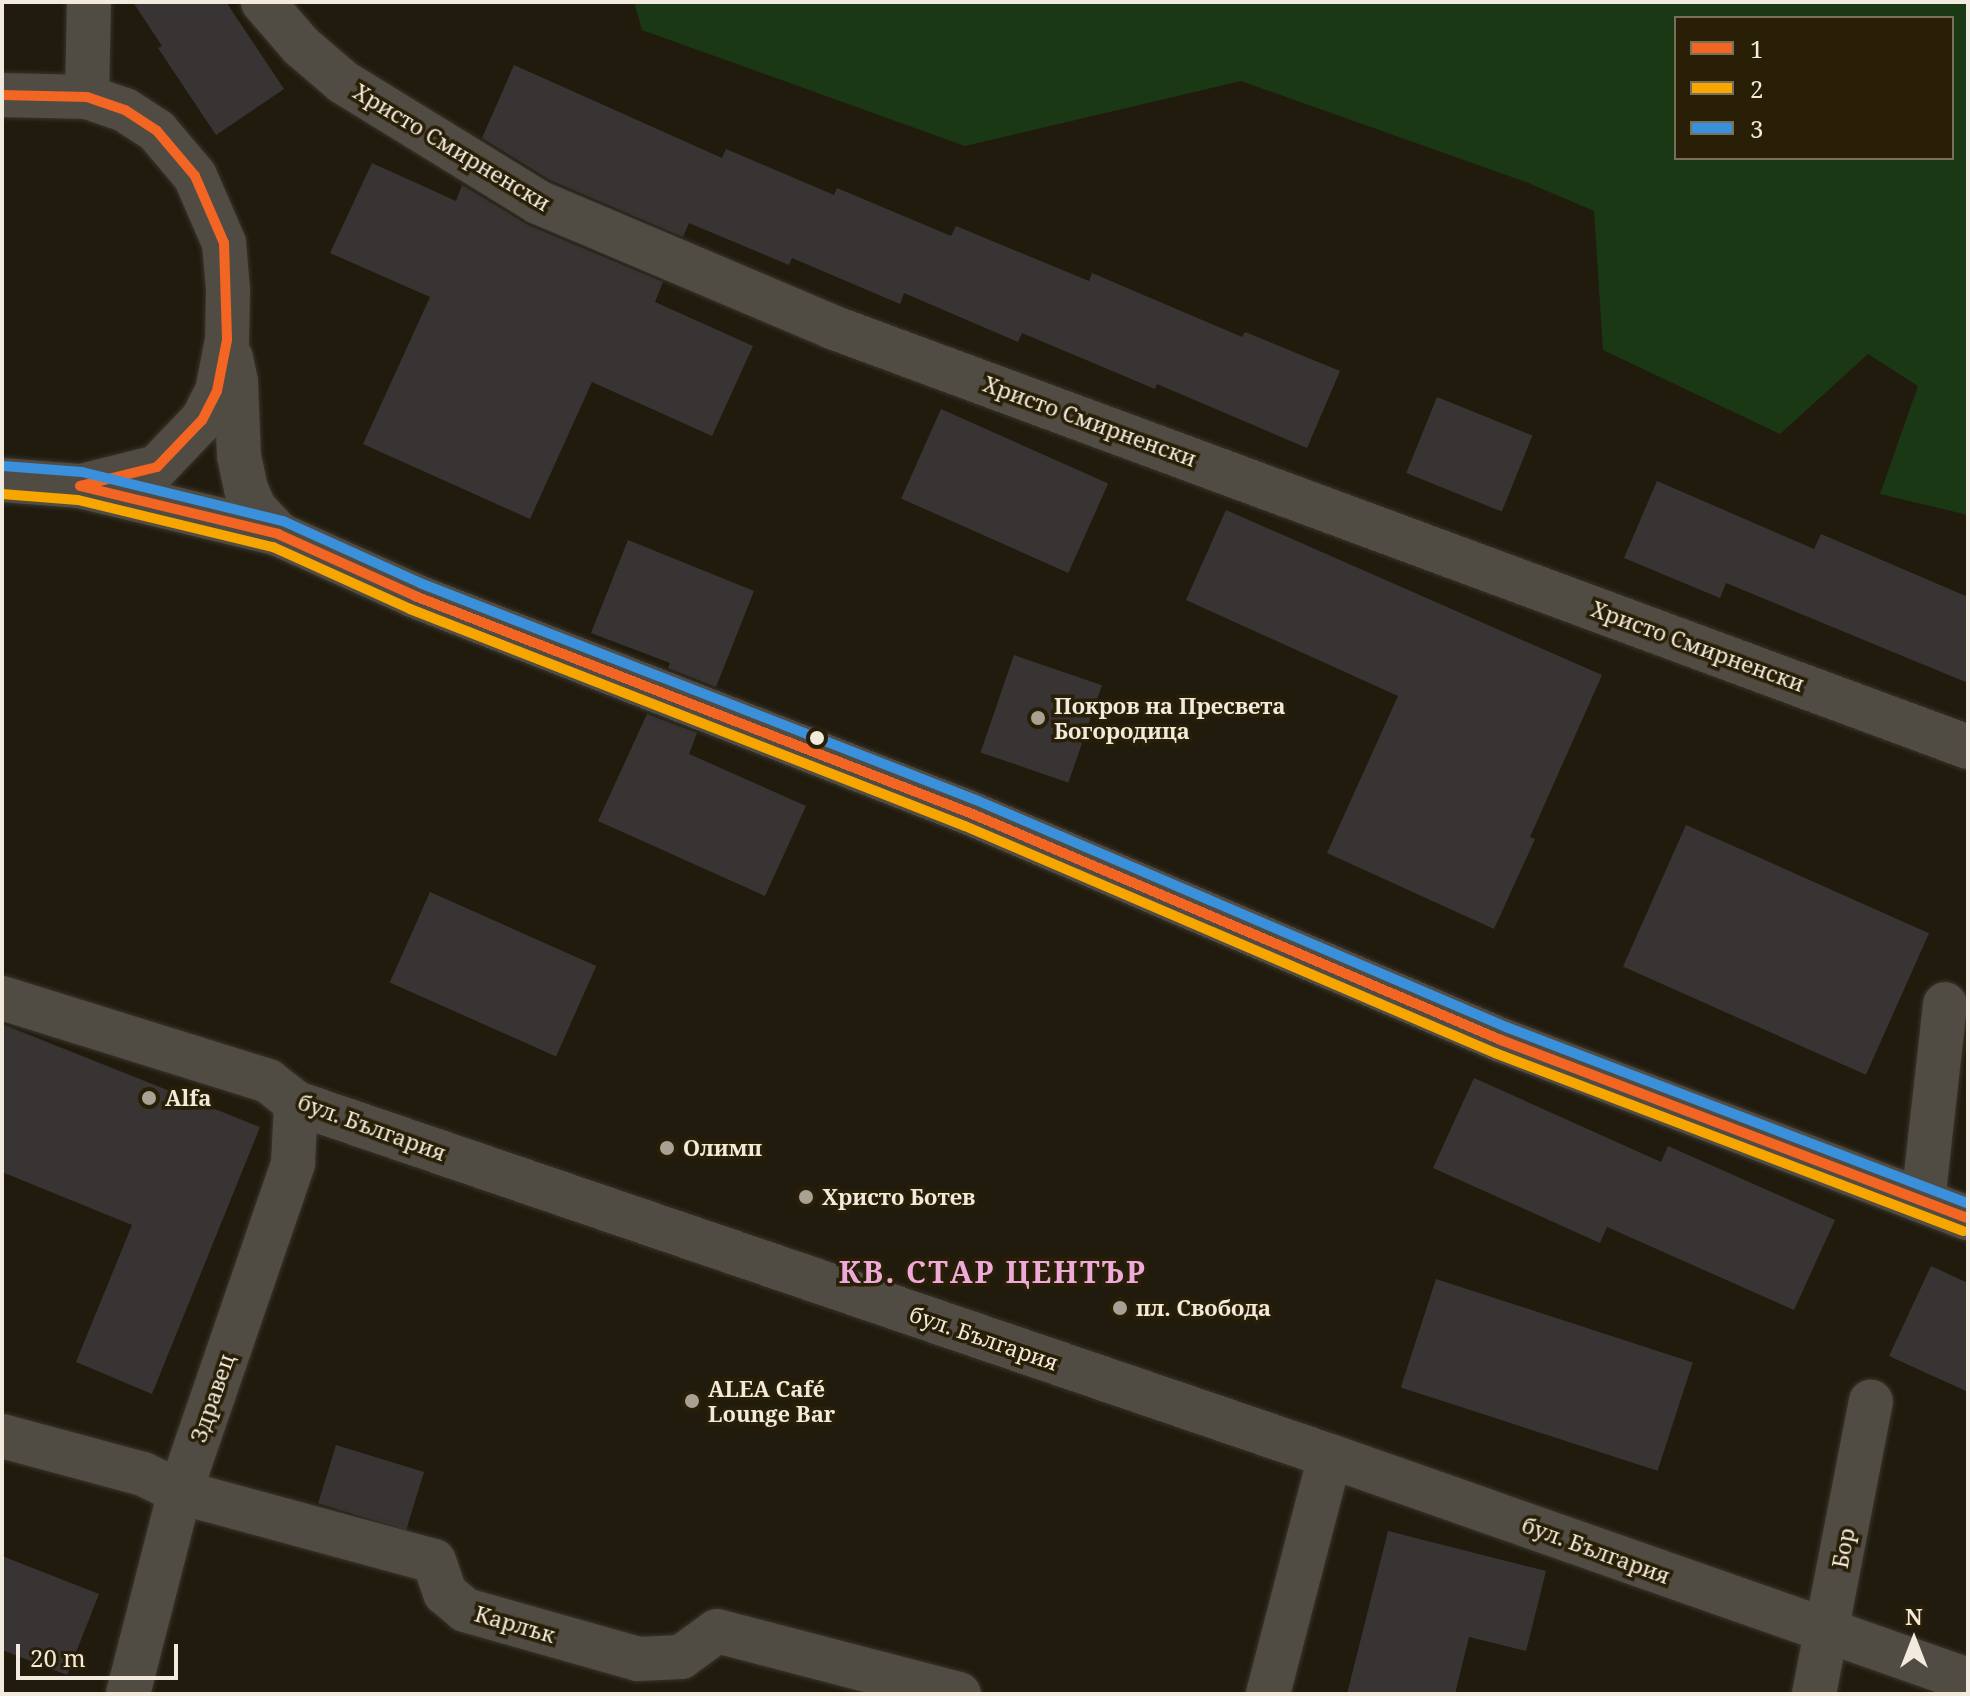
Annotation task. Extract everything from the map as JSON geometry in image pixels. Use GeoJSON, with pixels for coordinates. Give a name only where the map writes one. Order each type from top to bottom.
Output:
{"type":"FeatureCollection","features":[{"type":"Feature","properties":{"kind":"street"},"geometry":{"type":"LineString","coordinates":[[87,97],[89,2]]}},
{"type":"Feature","properties":{"kind":"street","name":"Христо Смирненски"},"geometry":{"type":"LineString","coordinates":[[263,2],[301,46],[343,82],[553,209],[832,327],[1968,747]]}},
{"type":"Feature","properties":{"kind":"street"},"geometry":{"type":"LineString","coordinates":[[2,95],[87,97],[125,110],[157,131],[195,176],[224,243],[228,290],[227,340],[217,391],[202,420],[157,467],[80,486]]}},
{"type":"Feature","properties":{"kind":"street"},"geometry":{"type":"LineString","coordinates":[[227,340],[236,382],[239,456],[246,489],[255,509],[278,534]]}},
{"type":"Feature","properties":{"kind":"street"},"geometry":{"type":"LineString","coordinates":[[2,480],[80,486],[278,534],[415,596],[970,813],[1501,1040],[1968,1218]]}},
{"type":"Feature","properties":{"kind":"street","name":"бул. България"},"geometry":{"type":"LineString","coordinates":[[2,998],[268,1081],[296,1103],[1330,1456],[1968,1680]]}},
{"type":"Feature","properties":{"kind":"street"},"geometry":{"type":"LineString","coordinates":[[1923,1201],[1945,1004]]}},
{"type":"Feature","properties":{"kind":"street","name":"Здравец"},"geometry":{"type":"LineString","coordinates":[[128,1694],[180,1492],[293,1163],[296,1103]]}},
{"type":"Feature","properties":{"kind":"street","name":"Бор"},"geometry":{"type":"LineString","coordinates":[[1814,1694],[1871,1401]]}},
{"type":"Feature","properties":{"kind":"street","name":"Карлък"},"geometry":{"type":"LineString","coordinates":[[2,1436],[143,1474],[180,1492],[434,1561],[445,1593],[465,1610],[638,1659],[681,1657],[717,1631],[959,1694]]}},
{"type":"Feature","properties":{"kind":"street"},"geometry":{"type":"LineString","coordinates":[[1268,1694],[1330,1456]]}},
{"type":"Feature","properties":{"kind":"green space"},"geometry":{"type":"Polygon","coordinates":[[[634,2],[1968,2],[1968,515],[1880,494],[1918,386],[1868,354],[1780,434],[1603,350],[1594,211],[1526,182],[1241,81],[965,146],[642,30],[634,2]]]}},
{"type":"Feature","properties":{"kind":"building"},"geometry":{"type":"Polygon","coordinates":[[[133,2],[226,2],[284,89],[216,135],[158,48],[162,46],[133,2]]]}},
{"type":"Feature","properties":{"kind":"building"},"geometry":{"type":"Polygon","coordinates":[[[514,65],[722,158],[726,149],[834,195],[837,188],[951,236],[956,226],[1089,281],[1092,273],[1242,337],[1245,332],[1340,371],[1307,448],[1157,384],[1155,389],[1022,333],[1018,342],[904,293],[900,304],[792,258],[789,265],[689,223],[683,237],[550,180],[482,138],[514,65]]]}},
{"type":"Feature","properties":{"kind":"building"},"geometry":{"type":"Polygon","coordinates":[[[372,163],[456,201],[462,185],[528,225],[663,282],[655,302],[753,346],[712,436],[592,382],[530,519],[363,444],[430,297],[330,253],[372,163]]]}},
{"type":"Feature","properties":{"kind":"building"},"geometry":{"type":"Polygon","coordinates":[[[1437,397],[1532,436],[1502,512],[1406,473],[1437,397]]]}},
{"type":"Feature","properties":{"kind":"building"},"geometry":{"type":"Polygon","coordinates":[[[941,409],[1108,483],[1068,573],[901,499],[941,409]]]}},
{"type":"Feature","properties":{"kind":"building"},"geometry":{"type":"Polygon","coordinates":[[[1657,481],[1814,549],[1821,534],[1968,597],[1968,683],[1726,583],[1720,598],[1624,558],[1657,481]]]}},
{"type":"Feature","properties":{"kind":"building"},"geometry":{"type":"Polygon","coordinates":[[[1226,510],[1602,675],[1530,837],[1535,839],[1494,929],[1327,853],[1398,696],[1186,600],[1226,510]]]}},
{"type":"Feature","properties":{"kind":"building"},"geometry":{"type":"Polygon","coordinates":[[[628,540],[754,591],[716,687],[668,668],[670,663],[591,633],[628,540]]]}},
{"type":"Feature","properties":{"kind":"building","name":"Покров на Пресвета Богородица"},"geometry":{"type":"Polygon","coordinates":[[[1014,655],[1102,685],[1068,783],[980,752],[1014,655]]]}},
{"type":"Feature","properties":{"kind":"building"},"geometry":{"type":"Polygon","coordinates":[[[647,714],[697,733],[689,754],[806,806],[765,896],[598,821],[647,714]]]}},
{"type":"Feature","properties":{"kind":"building"},"geometry":{"type":"Polygon","coordinates":[[[1686,825],[1929,933],[1866,1075],[1623,967],[1686,825]]]}},
{"type":"Feature","properties":{"kind":"building"},"geometry":{"type":"Polygon","coordinates":[[[430,892],[596,966],[556,1056],[390,982],[430,892]]]}},
{"type":"Feature","properties":{"kind":"building"},"geometry":{"type":"Polygon","coordinates":[[[2,1024],[260,1127],[152,1394],[76,1362],[132,1225],[2,1172],[2,1024]]]}},
{"type":"Feature","properties":{"kind":"building"},"geometry":{"type":"Polygon","coordinates":[[[1474,1078],[1661,1162],[1668,1146],[1835,1220],[1794,1310],[1607,1227],[1600,1243],[1433,1168],[1474,1078]]]}},
{"type":"Feature","properties":{"kind":"building"},"geometry":{"type":"Polygon","coordinates":[[[1931,1266],[1968,1283],[1968,1392],[1889,1356],[1931,1266]]]}},
{"type":"Feature","properties":{"kind":"building"},"geometry":{"type":"Polygon","coordinates":[[[1436,1279],[1693,1362],[1658,1471],[1401,1387],[1436,1279]]]}},
{"type":"Feature","properties":{"kind":"building"},"geometry":{"type":"Polygon","coordinates":[[[336,1445],[424,1472],[406,1530],[318,1503],[336,1445]]]}},
{"type":"Feature","properties":{"kind":"building"},"geometry":{"type":"Polygon","coordinates":[[[1388,1531],[1546,1571],[1526,1651],[1469,1637],[1455,1694],[1347,1694],[1388,1531]]]}},
{"type":"Feature","properties":{"kind":"building"},"geometry":{"type":"Polygon","coordinates":[[[2,1556],[99,1594],[67,1675],[2,1650],[2,1556]]]}},
{"type":"Feature","properties":{"kind":"transit line","name":"1"},"geometry":{"type":"LineString","coordinates":[[2,95],[87,97],[125,110],[157,131],[195,176],[224,243],[227,340],[217,391],[202,420],[157,467],[80,486]]}},
{"type":"Feature","properties":{"kind":"transit line","name":"3"},"geometry":{"type":"LineString","coordinates":[[3,466],[82,472],[283,521],[420,583],[976,800],[1506,1027],[1968,1203]]}},
{"type":"Feature","properties":{"kind":"transit line","name":"1"},"geometry":{"type":"LineString","coordinates":[[80,486],[278,534],[415,596],[970,813],[1501,1040],[1968,1218]]}},
{"type":"Feature","properties":{"kind":"transit line","name":"2"},"geometry":{"type":"LineString","coordinates":[[2,494],[78,500],[273,547],[410,609],[965,826],[1495,1053],[1963,1231]]}},
{"type":"Feature","properties":{"kind":"place","name":"Покров на Пресвета Богородица"},"geometry":{"type":"Point","coordinates":[1038,718]}},
{"type":"Feature","properties":{"kind":"place","name":"Alfa"},"geometry":{"type":"Point","coordinates":[149,1098]}},
{"type":"Feature","properties":{"kind":"place","name":"Олимп"},"geometry":{"type":"Point","coordinates":[667,1148]}},
{"type":"Feature","properties":{"kind":"place","name":"Христо Ботев"},"geometry":{"type":"Point","coordinates":[806,1197]}},
{"type":"Feature","properties":{"kind":"place","name":"пл. Свобода"},"geometry":{"type":"Point","coordinates":[1120,1308]}},
{"type":"Feature","properties":{"kind":"place","name":"ALEA Café Lounge Bar"},"geometry":{"type":"Point","coordinates":[692,1401]}},
{"type":"Feature","properties":{"kind":"district","name":"КВ. СТАР ЦЕНТЪР"},"geometry":{"type":"Point","coordinates":[993,1272]}}]}
